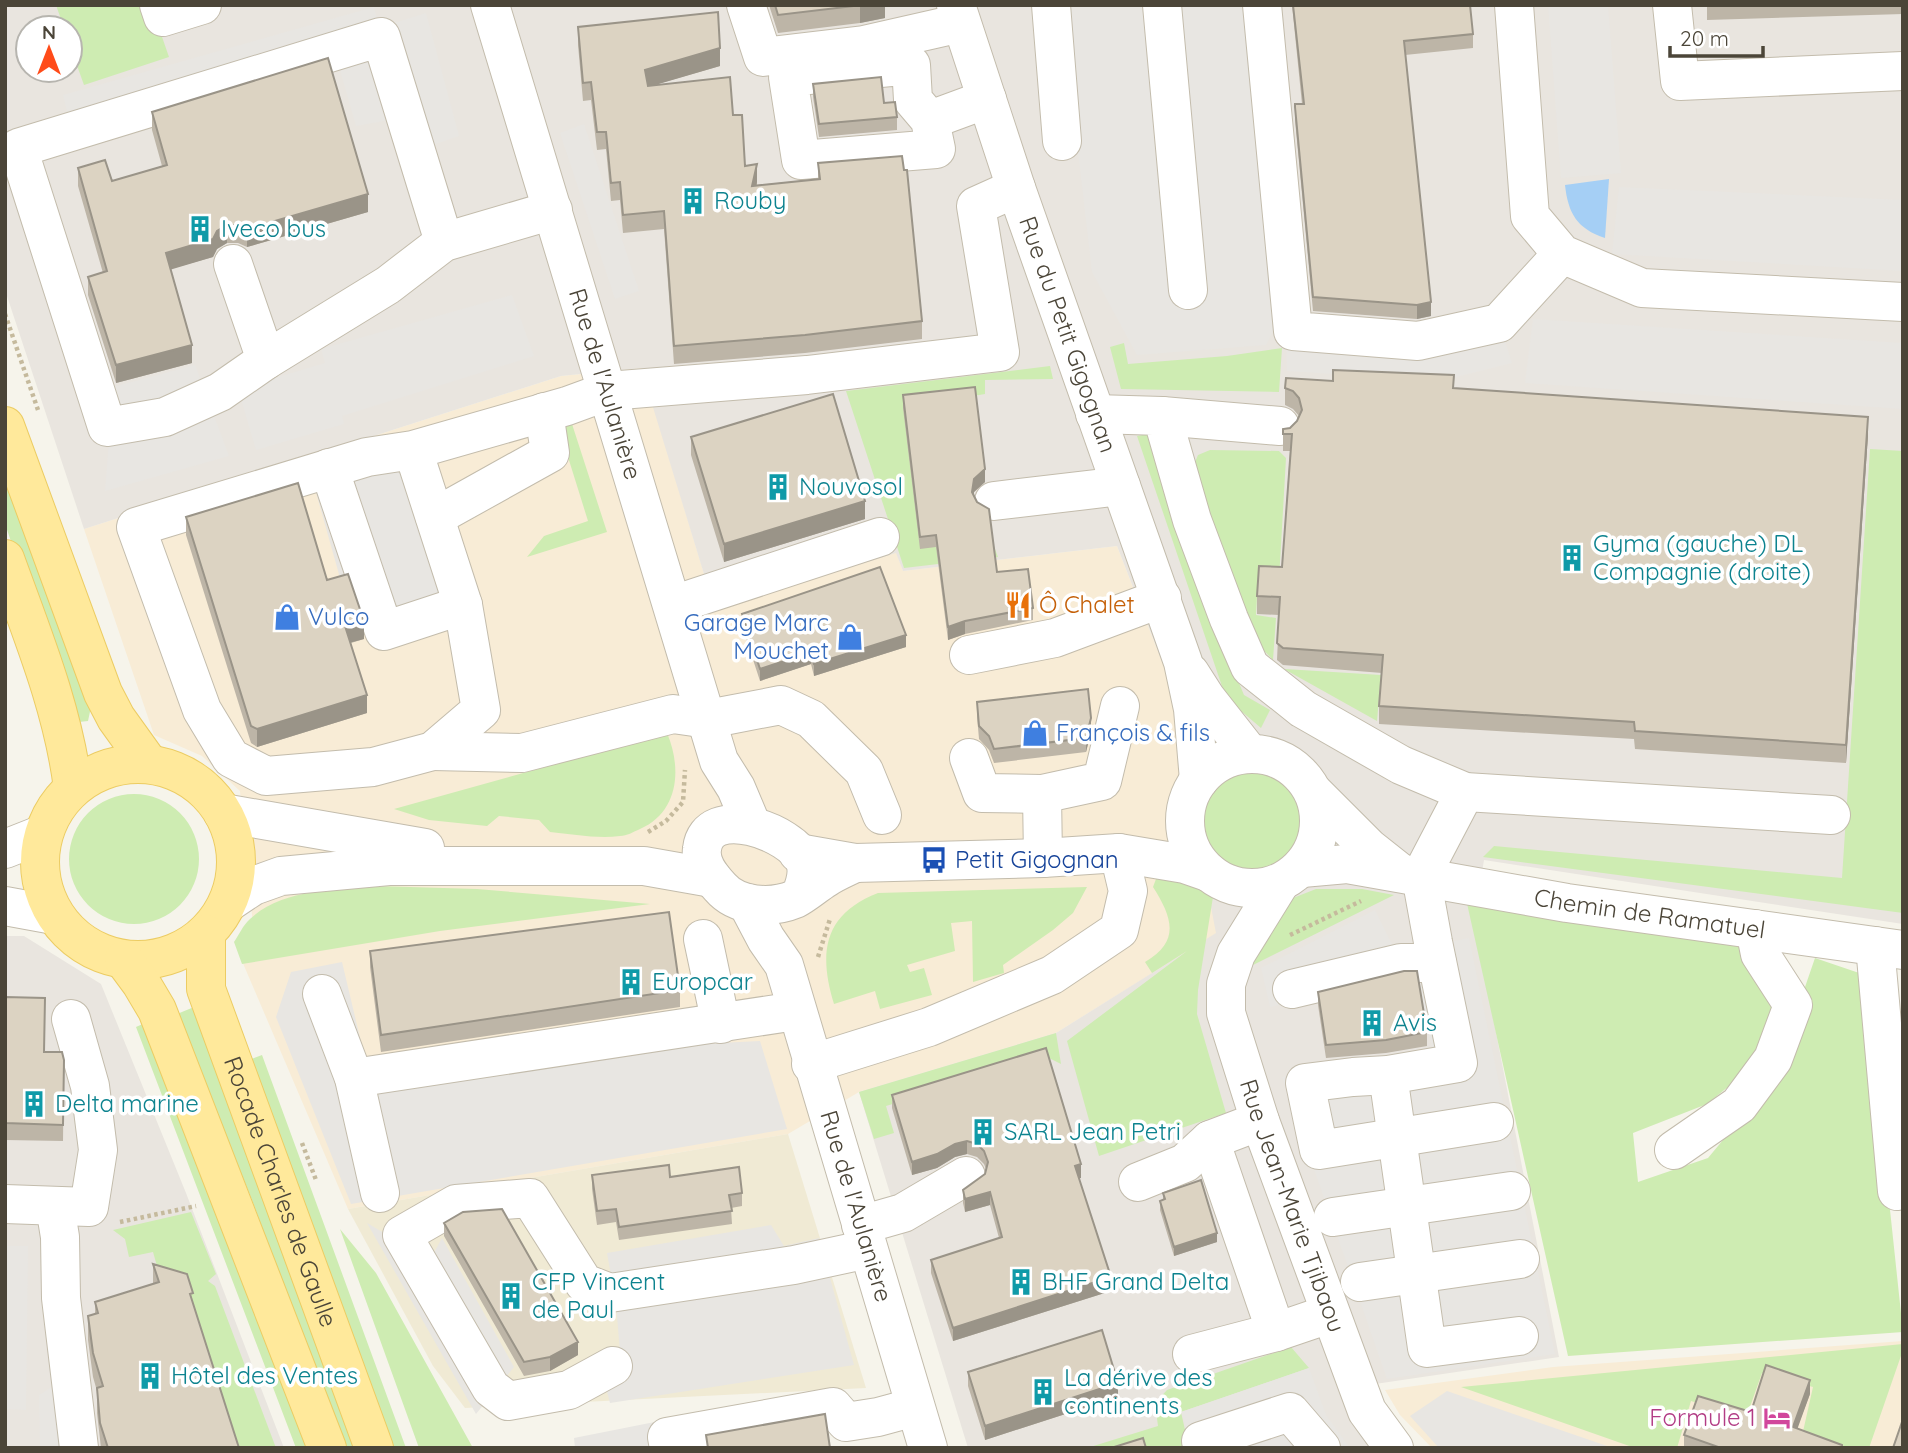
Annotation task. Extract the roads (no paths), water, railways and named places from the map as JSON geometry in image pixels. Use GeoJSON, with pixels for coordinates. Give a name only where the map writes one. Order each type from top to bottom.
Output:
{"type":"FeatureCollection","features":[{"type":"Feature","properties":{"kind":"main road"},"geometry":{"type":"LineString","coordinates":[[22,421],[103,693],[116,718],[149,764]]}},
{"type":"Feature","properties":{"kind":"main road"},"geometry":{"type":"LineString","coordinates":[[5,559],[51,684],[65,736],[73,788]]}},
{"type":"Feature","properties":{"kind":"main road"},"geometry":{"type":"LineString","coordinates":[[149,764],[178,773],[204,789],[223,813],[234,841],[236,872],[229,902],[206,934],[181,951],[153,960],[124,960],[96,952],[72,936],[54,915],[42,889],[39,862],[43,834],[55,809],[73,788],[96,773],[122,765],[149,764]]}},
{"type":"Feature","properties":{"kind":"main road","name":"Rocade Charles de Gaulle"},"geometry":{"type":"LineString","coordinates":[[206,934],[206,989],[374,1448]]}},
{"type":"Feature","properties":{"kind":"main road","name":"Rocade Charles de Gaulle"},"geometry":{"type":"LineString","coordinates":[[124,960],[157,1010],[327,1448]]}},
{"type":"Feature","properties":{"kind":"street"},"geometry":{"type":"LineString","coordinates":[[159,5],[163,17],[202,5]]}},
{"type":"Feature","properties":{"kind":"street","name":"Rue de l'Aulanière"},"geometry":{"type":"LineString","coordinates":[[490,5],[719,761],[736,788],[752,826]]}},
{"type":"Feature","properties":{"kind":"street"},"geometry":{"type":"LineString","coordinates":[[746,5],[763,57],[864,45],[958,14]]}},
{"type":"Feature","properties":{"kind":"street"},"geometry":{"type":"LineString","coordinates":[[1051,5],[1062,141]]}},
{"type":"Feature","properties":{"kind":"street"},"geometry":{"type":"LineString","coordinates":[[1162,5],[1188,290]]}},
{"type":"Feature","properties":{"kind":"street"},"geometry":{"type":"LineString","coordinates":[[1262,5],[1293,331],[1418,341],[1499,323],[1562,254]]}},
{"type":"Feature","properties":{"kind":"street"},"geometry":{"type":"LineString","coordinates":[[1514,5],[1530,216],[1562,254],[1642,288],[1903,302]]}},
{"type":"Feature","properties":{"kind":"street"},"geometry":{"type":"LineString","coordinates":[[1672,5],[1680,81],[1903,71]]}},
{"type":"Feature","properties":{"kind":"street","name":"Rue du Petit Gigognan"},"geometry":{"type":"LineString","coordinates":[[958,14],[1016,188],[1183,662],[1193,709],[1195,787]]}},
{"type":"Feature","properties":{"kind":"street"},"geometry":{"type":"LineString","coordinates":[[444,242],[382,37],[18,148],[107,427],[165,417],[220,392],[266,360],[388,285],[444,242],[552,209]]}},
{"type":"Feature","properties":{"kind":"street"},"geometry":{"type":"LineString","coordinates":[[930,120],[987,99]]}},
{"type":"Feature","properties":{"kind":"street"},"geometry":{"type":"LineString","coordinates":[[882,815],[864,771],[811,719],[781,705],[708,719],[673,714],[522,753],[433,751],[373,767],[266,776],[231,758],[202,710],[136,527],[367,457],[413,450],[608,391],[807,375],[1000,352],[976,206],[1016,188]]}},
{"type":"Feature","properties":{"kind":"street"},"geometry":{"type":"LineString","coordinates":[[233,264],[266,360]]}},
{"type":"Feature","properties":{"kind":"street"},"geometry":{"type":"LineString","coordinates":[[435,516],[550,453],[544,412]]}},
{"type":"Feature","properties":{"kind":"street"},"geometry":{"type":"LineString","coordinates":[[1095,414],[1162,416],[1280,426]]}},
{"type":"Feature","properties":{"kind":"street"},"geometry":{"type":"LineString","coordinates":[[1162,416],[1192,520],[1250,667],[1303,709],[1401,765],[1465,792],[1831,815]]}},
{"type":"Feature","properties":{"kind":"street"},"geometry":{"type":"LineString","coordinates":[[413,450],[463,605],[481,709],[433,751]]}},
{"type":"Feature","properties":{"kind":"street"},"geometry":{"type":"LineString","coordinates":[[329,468],[384,632],[463,605]]}},
{"type":"Feature","properties":{"kind":"street"},"geometry":{"type":"LineString","coordinates":[[994,501],[1121,486]]}},
{"type":"Feature","properties":{"kind":"street"},"geometry":{"type":"LineString","coordinates":[[673,605],[880,537]]}},
{"type":"Feature","properties":{"kind":"street"},"geometry":{"type":"LineString","coordinates":[[969,655],[1055,638],[1162,598]]}},
{"type":"Feature","properties":{"kind":"street","name":"Rue du Petit Gigognan"},"geometry":{"type":"LineString","coordinates":[[1183,662],[1206,698],[1250,754]]}},
{"type":"Feature","properties":{"kind":"street"},"geometry":{"type":"LineString","coordinates":[[969,758],[982,793],[1042,794],[1102,781],[1120,706]]}},
{"type":"Feature","properties":{"kind":"street"},"geometry":{"type":"LineString","coordinates":[[1119,853],[1172,819],[1213,766],[1231,757],[1250,754],[1276,758],[1299,772],[1314,793],[1369,848],[1410,874],[1437,963],[1458,1063],[1388,1075],[1305,1083],[1319,1150],[1494,1122]]}},
{"type":"Feature","properties":{"kind":"street","name":"Rue de l'Aulanière"},"geometry":{"type":"LineString","coordinates":[[708,834],[719,761]]}},
{"type":"Feature","properties":{"kind":"street"},"geometry":{"type":"LineString","coordinates":[[1195,787],[1185,812],[1187,835],[1192,852],[1213,875]]}},
{"type":"Feature","properties":{"kind":"street"},"geometry":{"type":"LineString","coordinates":[[1410,874],[1465,792]]}},
{"type":"Feature","properties":{"kind":"street"},"geometry":{"type":"LineString","coordinates":[[799,853],[855,863],[1043,858],[1119,853],[1185,863],[1230,885],[1253,889],[1291,876],[1316,846],[1321,819],[1314,793]]}},
{"type":"Feature","properties":{"kind":"street"},"geometry":{"type":"LineString","coordinates":[[1042,794],[1043,858]]}},
{"type":"Feature","properties":{"kind":"street"},"geometry":{"type":"LineString","coordinates":[[223,813],[513,864]]}},
{"type":"Feature","properties":{"kind":"street"},"geometry":{"type":"LineString","coordinates":[[644,866],[728,825],[752,826],[770,832],[799,853],[806,871],[798,896]]}},
{"type":"Feature","properties":{"kind":"street"},"geometry":{"type":"LineString","coordinates":[[5,849],[43,834]]}},
{"type":"Feature","properties":{"kind":"street"},"geometry":{"type":"LineString","coordinates":[[708,834],[702,863],[712,878],[732,898],[747,903],[763,905],[798,896],[828,876],[855,863]]}},
{"type":"Feature","properties":{"kind":"street"},"geometry":{"type":"LineString","coordinates":[[811,1064],[929,1027],[1052,975],[1119,930],[1128,891],[1119,853]]}},
{"type":"Feature","properties":{"kind":"street","name":"Chemin de Ramatuel"},"geometry":{"type":"LineString","coordinates":[[1291,876],[1347,864],[1567,902],[1889,948]]}},
{"type":"Feature","properties":{"kind":"street"},"geometry":{"type":"LineString","coordinates":[[229,902],[253,886],[281,876],[389,866],[644,866],[712,878]]}},
{"type":"Feature","properties":{"kind":"street","name":"Rue Jean-Marie Tjibaou"},"geometry":{"type":"LineString","coordinates":[[1213,875],[1230,902],[1236,954]]}},
{"type":"Feature","properties":{"kind":"street","name":"Rue Jean-Marie Tjibaou"},"geometry":{"type":"LineString","coordinates":[[1291,876],[1236,954],[1226,984],[1226,1013],[1260,1121],[1329,1314],[1367,1411],[1394,1448]]}},
{"type":"Feature","properties":{"kind":"street","name":"Rue de l'Aulanière"},"geometry":{"type":"LineString","coordinates":[[784,965],[798,896]]}},
{"type":"Feature","properties":{"kind":"street","name":"Rue de l'Aulanière"},"geometry":{"type":"LineString","coordinates":[[747,903],[766,939],[784,965],[811,1064],[928,1448]]}},
{"type":"Feature","properties":{"kind":"street"},"geometry":{"type":"LineString","coordinates":[[5,906],[54,915]]}},
{"type":"Feature","properties":{"kind":"street"},"geometry":{"type":"LineString","coordinates":[[1674,1150],[1739,1105],[1773,1059],[1793,1005],[1760,954],[1755,929]]}},
{"type":"Feature","properties":{"kind":"street"},"geometry":{"type":"LineString","coordinates":[[703,939],[721,1024]]}},
{"type":"Feature","properties":{"kind":"street"},"geometry":{"type":"LineString","coordinates":[[1889,948],[1897,1191],[1903,1190]]}},
{"type":"Feature","properties":{"kind":"street"},"geometry":{"type":"LineString","coordinates":[[1292,989],[1401,963],[1437,963]]}},
{"type":"Feature","properties":{"kind":"street"},"geometry":{"type":"LineString","coordinates":[[322,995],[354,1078],[380,1193]]}},
{"type":"Feature","properties":{"kind":"street"},"geometry":{"type":"LineString","coordinates":[[354,1078],[796,1011]]}},
{"type":"Feature","properties":{"kind":"street"},"geometry":{"type":"LineString","coordinates":[[71,1018],[90,1086],[98,1150],[60,1237],[61,1298],[79,1448]]}},
{"type":"Feature","properties":{"kind":"street"},"geometry":{"type":"LineString","coordinates":[[1388,1075],[1427,1348],[1519,1336]]}},
{"type":"Feature","properties":{"kind":"street"},"geometry":{"type":"LineString","coordinates":[[1138,1182],[1185,1163],[1210,1140],[1260,1121]]}},
{"type":"Feature","properties":{"kind":"street"},"geometry":{"type":"LineString","coordinates":[[1210,1140],[1276,1332]]}},
{"type":"Feature","properties":{"kind":"street"},"geometry":{"type":"LineString","coordinates":[[613,1366],[569,1390],[508,1401],[491,1388],[401,1235],[456,1204],[530,1198],[584,1283],[610,1293],[794,1265],[865,1237],[966,1176]]}},
{"type":"Feature","properties":{"kind":"street"},"geometry":{"type":"LineString","coordinates":[[1333,1217],[1511,1191]]}},
{"type":"Feature","properties":{"kind":"street"},"geometry":{"type":"LineString","coordinates":[[5,1204],[72,1206]]}},
{"type":"Feature","properties":{"kind":"street"},"geometry":{"type":"LineString","coordinates":[[1360,1282],[1520,1259]]}},
{"type":"Feature","properties":{"kind":"street"},"geometry":{"type":"LineString","coordinates":[[1192,1354],[1276,1332],[1329,1314]]}},
{"type":"Feature","properties":{"kind":"street"},"geometry":{"type":"LineString","coordinates":[[669,1448],[667,1437],[833,1407],[850,1435],[877,1417],[915,1407]]}},
{"type":"Feature","properties":{"kind":"street"},"geometry":{"type":"LineString","coordinates":[[1201,1441],[1290,1412],[1321,1448]]}},
{"type":"Feature","properties":{"kind":"water"},"geometry":{"type":"Polygon","coordinates":[[[1609,179],[1605,238],[1587,230],[1576,219],[1565,185],[1609,179]]]}},
{"type":"Feature","properties":{"kind":"place","name":"Rouby"},"geometry":{"type":"Point","coordinates":[693,201]}},
{"type":"Feature","properties":{"kind":"place","name":"Iveco bus"},"geometry":{"type":"Point","coordinates":[200,229]}},
{"type":"Feature","properties":{"kind":"place","name":"Nouvosol"},"geometry":{"type":"Point","coordinates":[778,487]}},
{"type":"Feature","properties":{"kind":"place","name":"Gyma (gauche) DL Compagnie (droite)"},"geometry":{"type":"Point","coordinates":[1572,558]}},
{"type":"Feature","properties":{"kind":"place","name":"Ô Chalet"},"geometry":{"type":"Point","coordinates":[1018,605]}},
{"type":"Feature","properties":{"kind":"place","name":"Vulco"},"geometry":{"type":"Point","coordinates":[287,617]}},
{"type":"Feature","properties":{"kind":"place","name":"Garage Marc Mouchet"},"geometry":{"type":"Point","coordinates":[850,637]}},
{"type":"Feature","properties":{"kind":"place","name":"François & fils"},"geometry":{"type":"Point","coordinates":[1035,733]}},
{"type":"Feature","properties":{"kind":"place","name":"Petit Gigognan"},"geometry":{"type":"Point","coordinates":[934,860]}},
{"type":"Feature","properties":{"kind":"place","name":"Europcar"},"geometry":{"type":"Point","coordinates":[631,982]}},
{"type":"Feature","properties":{"kind":"place","name":"Avis"},"geometry":{"type":"Point","coordinates":[1372,1023]}},
{"type":"Feature","properties":{"kind":"place","name":"Delta marine"},"geometry":{"type":"Point","coordinates":[34,1104]}},
{"type":"Feature","properties":{"kind":"place","name":"SARL Jean Petri"},"geometry":{"type":"Point","coordinates":[983,1132]}},
{"type":"Feature","properties":{"kind":"place","name":"BHF Grand Delta"},"geometry":{"type":"Point","coordinates":[1021,1282]}},
{"type":"Feature","properties":{"kind":"place","name":"CFP Vincent de Paul"},"geometry":{"type":"Point","coordinates":[511,1296]}},
{"type":"Feature","properties":{"kind":"place","name":"Hôtel des Ventes"},"geometry":{"type":"Point","coordinates":[150,1376]}},
{"type":"Feature","properties":{"kind":"place","name":"La dérive des continents"},"geometry":{"type":"Point","coordinates":[1043,1392]}},
{"type":"Feature","properties":{"kind":"place","name":"Formule 1"},"geometry":{"type":"Point","coordinates":[1777,1418]}}]}
